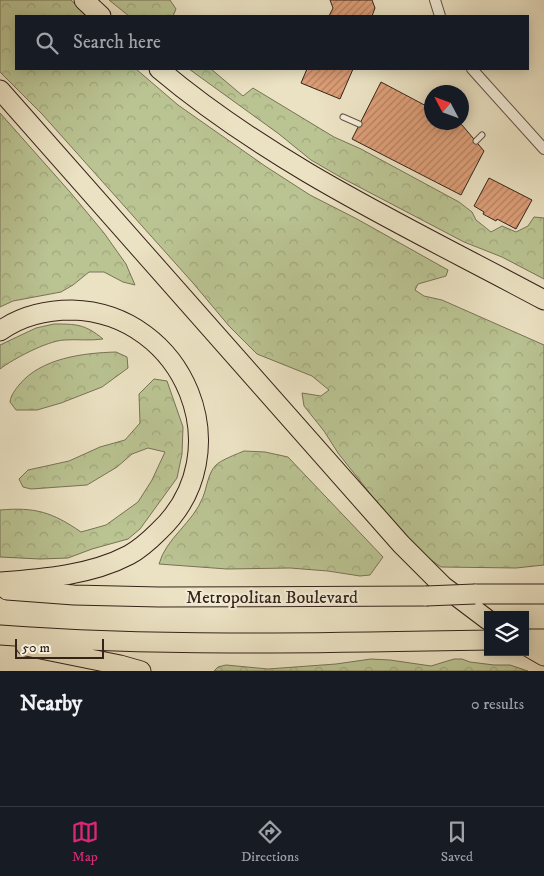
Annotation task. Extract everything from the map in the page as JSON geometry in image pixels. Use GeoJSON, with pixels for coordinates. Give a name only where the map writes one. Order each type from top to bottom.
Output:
{"type":"FeatureCollection","features":[{"type":"Feature","properties":{"kind":"highway"},"geometry":{"type":"LineString","coordinates":[[84,0],[100,15]]}},
{"type":"Feature","properties":{"kind":"highway"},"geometry":{"type":"LineString","coordinates":[[160,70],[241,131],[284,159],[330,186],[544,300]]}},
{"type":"Feature","properties":{"kind":"highway"},"geometry":{"type":"LineString","coordinates":[[0,90],[407,550],[442,586],[484,617]]}},
{"type":"Feature","properties":{"kind":"highway"},"geometry":{"type":"LineString","coordinates":[[0,330],[24,317],[41,312],[60,310],[82,310],[119,320],[137,329],[155,342],[170,358],[189,391],[198,425],[195,467],[188,488],[178,509],[166,525],[142,546],[130,554],[84,571],[0,582]]}},
{"type":"Feature","properties":{"kind":"highway","name":"Metropolitan Boulevard"},"geometry":{"type":"LineString","coordinates":[[0,590],[159,598],[544,594]]}},
{"type":"Feature","properties":{"kind":"highway"},"geometry":{"type":"LineString","coordinates":[[0,635],[72,640],[175,642],[484,640]]}},
{"type":"Feature","properties":{"kind":"highway"},"geometry":{"type":"LineString","coordinates":[[529,639],[544,639]]}},
{"type":"Feature","properties":{"kind":"highway"},"geometry":{"type":"LineString","coordinates":[[0,641],[141,671]]}},
{"type":"Feature","properties":{"kind":"highway"},"geometry":{"type":"LineString","coordinates":[[529,647],[544,656]]}},
{"type":"Feature","properties":{"kind":"street"},"geometry":{"type":"LineString","coordinates":[[435,0],[440,15]]}},
{"type":"Feature","properties":{"kind":"street"},"geometry":{"type":"LineString","coordinates":[[473,70],[544,149]]}},
{"type":"Feature","properties":{"kind":"lane"},"geometry":{"type":"LineString","coordinates":[[343,117],[359,124]]}},
{"type":"Feature","properties":{"kind":"lane"},"geometry":{"type":"LineString","coordinates":[[476,142],[482,135]]}},
{"type":"Feature","properties":{"kind":"green space"},"geometry":{"type":"Polygon","coordinates":[[[0,0],[71,0],[85,15],[15,15],[15,70],[137,70],[178,105],[310,195],[448,270],[446,276],[418,284],[415,290],[424,296],[442,300],[544,345],[544,565],[516,568],[441,567],[431,560],[372,496],[304,406],[302,393],[321,396],[329,390],[312,376],[257,354],[229,326],[42,114],[0,72],[0,0]]]}},
{"type":"Feature","properties":{"kind":"green space"},"geometry":{"type":"Polygon","coordinates":[[[109,0],[170,0],[176,9],[173,15],[128,15],[109,0]]]}},
{"type":"Feature","properties":{"kind":"green space"},"geometry":{"type":"Polygon","coordinates":[[[190,70],[212,70],[243,96],[253,88],[334,137],[361,149],[459,202],[472,212],[476,220],[491,232],[502,226],[516,232],[528,226],[534,217],[544,218],[544,279],[502,257],[464,242],[342,178],[311,160],[279,134],[190,70]]]}},
{"type":"Feature","properties":{"kind":"green space"},"geometry":{"type":"Polygon","coordinates":[[[0,113],[104,233],[126,264],[135,285],[123,282],[104,272],[89,272],[61,292],[13,301],[0,307],[0,113]]]}},
{"type":"Feature","properties":{"kind":"green space"},"geometry":{"type":"Polygon","coordinates":[[[54,324],[80,326],[91,330],[103,339],[57,341],[30,351],[0,369],[0,345],[36,328],[54,324]]]}},
{"type":"Feature","properties":{"kind":"green space"},"geometry":{"type":"Polygon","coordinates":[[[116,352],[127,357],[128,368],[102,387],[37,410],[16,410],[10,402],[19,385],[28,376],[51,363],[77,356],[116,352]]]}},
{"type":"Feature","properties":{"kind":"green space"},"geometry":{"type":"Polygon","coordinates":[[[154,379],[167,381],[183,427],[182,454],[177,478],[140,529],[128,539],[68,558],[0,557],[0,510],[23,509],[43,512],[52,515],[81,532],[106,525],[138,502],[152,480],[165,452],[148,448],[132,454],[117,467],[87,485],[31,489],[23,487],[19,479],[28,470],[69,461],[100,447],[125,440],[140,423],[139,394],[154,379]]]}},
{"type":"Feature","properties":{"kind":"green space"},"geometry":{"type":"Polygon","coordinates":[[[244,451],[265,452],[288,457],[383,557],[370,575],[360,576],[290,568],[227,569],[159,564],[167,546],[199,506],[213,468],[222,461],[244,451]]]}},
{"type":"Feature","properties":{"kind":"green space"},"geometry":{"type":"Polygon","coordinates":[[[371,659],[431,666],[454,659],[462,659],[494,665],[510,665],[528,671],[214,671],[218,667],[226,665],[268,669],[336,664],[371,659]]]}},
{"type":"Feature","properties":{"kind":"building"},"geometry":{"type":"Polygon","coordinates":[[[330,0],[372,0],[375,8],[372,15],[330,15],[333,8],[330,0]]]}},
{"type":"Feature","properties":{"kind":"building"},"geometry":{"type":"Polygon","coordinates":[[[307,70],[353,70],[340,99],[301,83],[307,70]]]}},
{"type":"Feature","properties":{"kind":"building"},"geometry":{"type":"Polygon","coordinates":[[[381,82],[424,105],[424,130],[466,130],[484,151],[461,195],[352,139],[381,82]]]}},
{"type":"Feature","properties":{"kind":"building"},"geometry":{"type":"Polygon","coordinates":[[[489,178],[532,200],[516,229],[483,214],[484,212],[474,206],[489,178]]]}}]}
